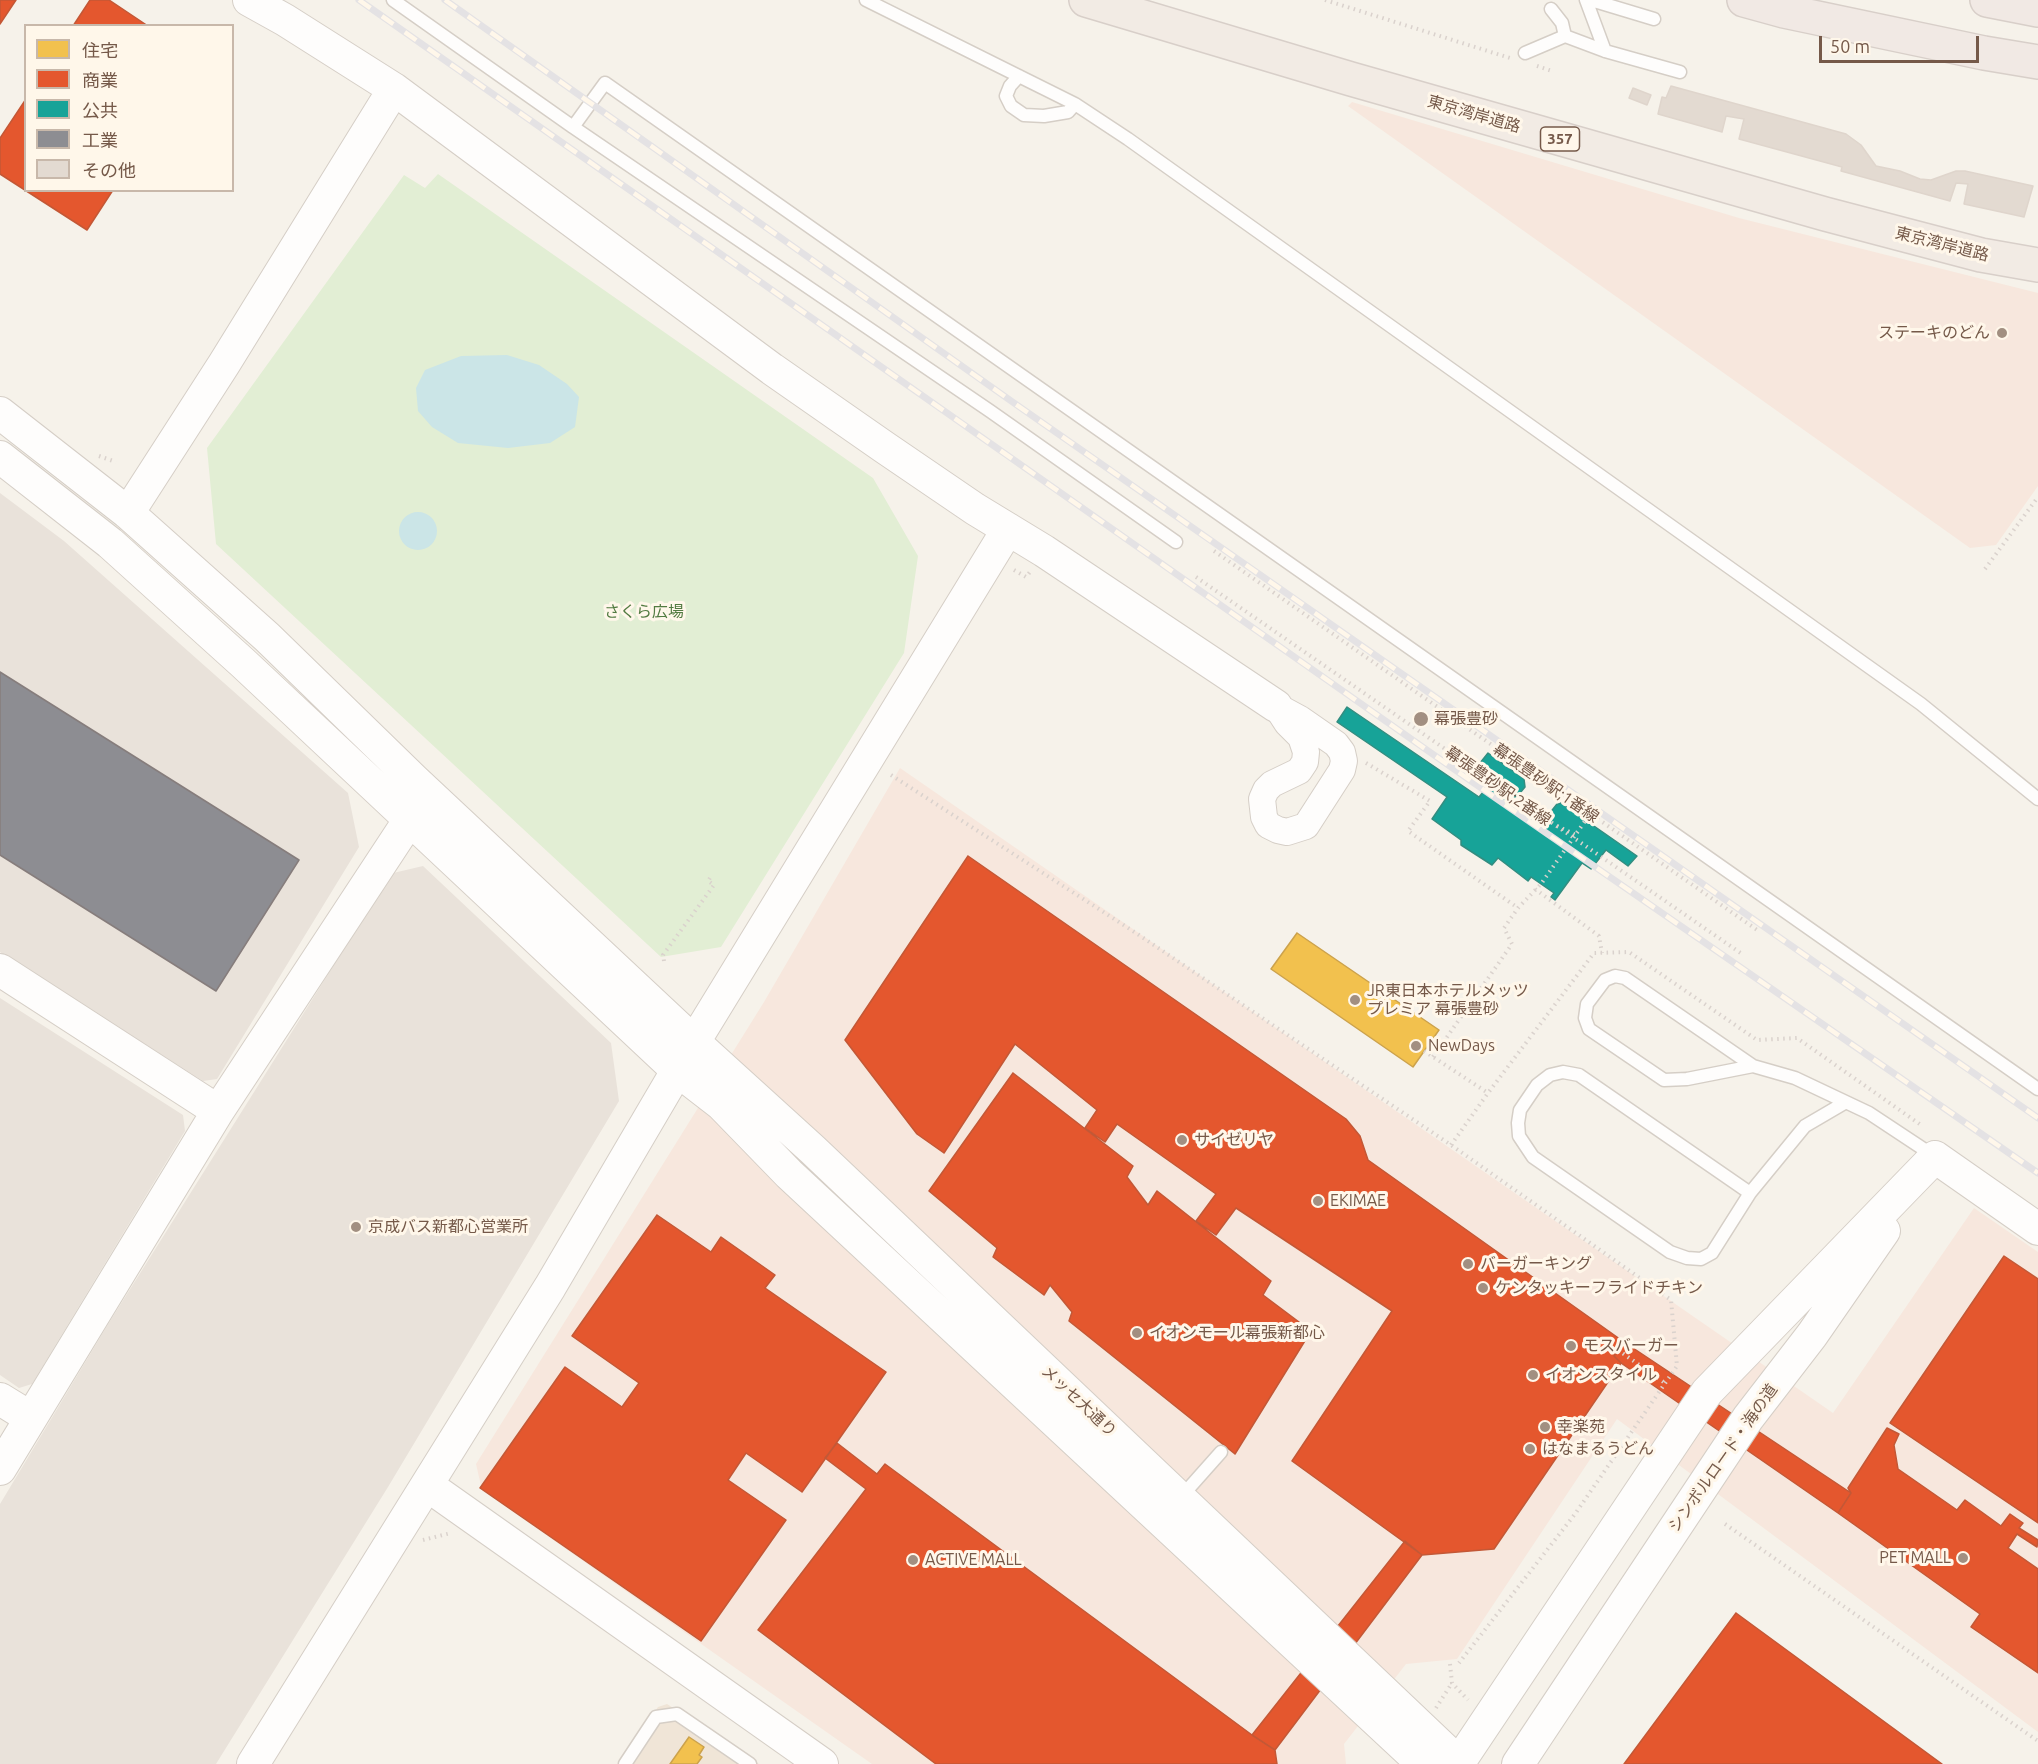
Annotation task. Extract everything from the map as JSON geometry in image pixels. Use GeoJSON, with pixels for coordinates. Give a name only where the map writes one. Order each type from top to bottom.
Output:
{"type":"FeatureCollection","features":[{"type":"Feature","properties":{"kind":"highway","name":"東京湾岸道路"},"geometry":{"type":"LineString","coordinates":[[1086,0],[1679,173],[1981,255],[2038,265]]}},
{"type":"Feature","properties":{"kind":"highway"},"geometry":{"type":"LineString","coordinates":[[1744,0],[1983,53],[2038,62]]}},
{"type":"Feature","properties":{"kind":"highway"},"geometry":{"type":"LineString","coordinates":[[1987,0],[2038,10]]}},
{"type":"Feature","properties":{"kind":"highway","name":"357"},"geometry":{"type":"LineString","coordinates":[[1981,255],[2038,277]]}},
{"type":"Feature","properties":{"kind":"street"},"geometry":{"type":"LineString","coordinates":[[249,0],[394,89],[772,369],[975,509],[1044,551],[1336,744],[1342,752],[1344,761],[1342,770],[1306,826],[1287,832],[1268,825],[1264,817],[1262,799],[1272,784],[1299,771],[1305,762],[1306,752],[1301,737],[1287,723],[1276,706]]}},
{"type":"Feature","properties":{"kind":"street"},"geometry":{"type":"LineString","coordinates":[[128,513],[224,364],[394,89]]}},
{"type":"Feature","properties":{"kind":"street","name":"メッセ大通り"},"geometry":{"type":"LineString","coordinates":[[0,413],[128,513],[267,637],[414,780],[812,1149],[1459,1763]]}},
{"type":"Feature","properties":{"kind":"street","name":"メッセ大通り"},"geometry":{"type":"LineString","coordinates":[[0,457],[110,543],[243,663],[677,1070],[721,1104],[789,1174],[1423,1764]]}},
{"type":"Feature","properties":{"kind":"street"},"geometry":{"type":"LineString","coordinates":[[253,1764],[550,1287],[677,1070],[1008,529]]}},
{"type":"Feature","properties":{"kind":"street"},"geometry":{"type":"LineString","coordinates":[[0,1469],[218,1111],[410,819]]}},
{"type":"Feature","properties":{"kind":"street"},"geometry":{"type":"LineString","coordinates":[[0,970],[218,1111]]}},
{"type":"Feature","properties":{"kind":"street"},"geometry":{"type":"LineString","coordinates":[[1459,1763],[1707,1392],[1935,1157],[2038,1229]]}},
{"type":"Feature","properties":{"kind":"street","name":"シンボルロード・海の道"},"geometry":{"type":"LineString","coordinates":[[1518,1764],[1748,1418],[1812,1335],[1935,1157]]}},
{"type":"Feature","properties":{"kind":"street"},"geometry":{"type":"LineString","coordinates":[[0,1399],[31,1418]]}},
{"type":"Feature","properties":{"kind":"street"},"geometry":{"type":"LineString","coordinates":[[427,1485],[822,1764]]}},
{"type":"Feature","properties":{"kind":"lane"},"geometry":{"type":"LineString","coordinates":[[393,0],[573,127],[990,411],[1176,542]]}},
{"type":"Feature","properties":{"kind":"lane"},"geometry":{"type":"LineString","coordinates":[[866,0],[1075,104],[1128,139],[1921,704],[2038,800]]}},
{"type":"Feature","properties":{"kind":"lane"},"geometry":{"type":"LineString","coordinates":[[1586,0],[1605,51]]}},
{"type":"Feature","properties":{"kind":"lane"},"geometry":{"type":"LineString","coordinates":[[1592,0],[1654,19]]}},
{"type":"Feature","properties":{"kind":"lane"},"geometry":{"type":"LineString","coordinates":[[1551,9],[1562,22],[1565,36]]}},
{"type":"Feature","properties":{"kind":"lane"},"geometry":{"type":"LineString","coordinates":[[1524,59],[1565,36],[1605,51],[1680,72]]}},
{"type":"Feature","properties":{"kind":"lane"},"geometry":{"type":"LineString","coordinates":[[1018,76],[1006,96],[1011,106],[1024,115],[1044,116],[1068,112],[1075,104]]}},
{"type":"Feature","properties":{"kind":"lane"},"geometry":{"type":"LineString","coordinates":[[573,127],[605,84],[2038,1089]]}},
{"type":"Feature","properties":{"kind":"lane"},"geometry":{"type":"LineString","coordinates":[[1753,1066],[1687,1079],[1664,1080],[1589,1029],[1585,1018],[1587,1004],[1605,980],[1615,976],[1625,978],[1753,1066],[1795,1078],[1869,1113],[1935,1157]]}},
{"type":"Feature","properties":{"kind":"lane"},"geometry":{"type":"LineString","coordinates":[[1750,1193],[1579,1075],[1563,1072],[1550,1075],[1537,1084],[1520,1110],[1519,1136],[1533,1157],[1670,1252],[1687,1258],[1701,1259],[1712,1253],[1750,1193],[1805,1125],[1845,1102]]}},
{"type":"Feature","properties":{"kind":"lane"},"geometry":{"type":"LineString","coordinates":[[1181,1497],[1221,1452]]}},
{"type":"Feature","properties":{"kind":"lane"},"geometry":{"type":"LineString","coordinates":[[626,1764],[656,1718],[677,1714],[750,1764]]}},
{"type":"Feature","properties":{"kind":"path"},"geometry":{"type":"LineString","coordinates":[[1324,0],[1524,59],[1552,71]]}},
{"type":"Feature","properties":{"kind":"path"},"geometry":{"type":"LineString","coordinates":[[1985,569],[2038,497]]}},
{"type":"Feature","properties":{"kind":"path","name":"幕張豊砂駅;1番線"},"geometry":{"type":"LineString","coordinates":[[1214,552],[1760,932]]}},
{"type":"Feature","properties":{"kind":"path"},"geometry":{"type":"LineString","coordinates":[[1014,570],[1026,577],[1034,567]]}},
{"type":"Feature","properties":{"kind":"path","name":"幕張豊砂駅;2番線"},"geometry":{"type":"LineString","coordinates":[[1196,577],[1742,954]]}},
{"type":"Feature","properties":{"kind":"path"},"geometry":{"type":"LineString","coordinates":[[1364,761],[1430,801],[1408,831],[1518,908]]}},
{"type":"Feature","properties":{"kind":"path"},"geometry":{"type":"LineString","coordinates":[[891,775],[1139,935],[1451,1145],[1671,1300],[1677,1366],[1575,1514],[1459,1663]]}},
{"type":"Feature","properties":{"kind":"path"},"geometry":{"type":"LineString","coordinates":[[1433,1057],[1512,944],[1504,928],[1590,814]]}},
{"type":"Feature","properties":{"kind":"path"},"geometry":{"type":"LineString","coordinates":[[1557,826],[1576,835]]}},
{"type":"Feature","properties":{"kind":"path"},"geometry":{"type":"LineString","coordinates":[[664,961],[663,955],[714,885],[708,881],[710,878]]}},
{"type":"Feature","properties":{"kind":"path"},"geometry":{"type":"LineString","coordinates":[[1535,889],[1599,936],[1602,953]]}},
{"type":"Feature","properties":{"kind":"path"},"geometry":{"type":"LineString","coordinates":[[1424,1051],[1488,1093]]}},
{"type":"Feature","properties":{"kind":"path"},"geometry":{"type":"LineString","coordinates":[[1618,1350],[1665,1383]]}},
{"type":"Feature","properties":{"kind":"path"},"geometry":{"type":"LineString","coordinates":[[1725,1524],[2038,1741]]}},
{"type":"Feature","properties":{"kind":"path"},"geometry":{"type":"LineString","coordinates":[[416,1542],[452,1533]]}},
{"type":"Feature","properties":{"kind":"path"},"geometry":{"type":"LineString","coordinates":[[1450,1664],[1452,1683],[1468,1700]]}},
{"type":"Feature","properties":{"kind":"path"},"geometry":{"type":"LineString","coordinates":[[1434,1709],[1452,1683]]}},
{"type":"Feature","properties":{"kind":"shaded area"},"geometry":{"type":"Polygon","coordinates":[[[1352,102],[1739,218],[2038,293],[2038,486],[1996,545],[1970,548],[1348,106],[1352,102]]]}},
{"type":"Feature","properties":{"kind":"shaded area"},"geometry":{"type":"Polygon","coordinates":[[[0,493],[64,541],[348,793],[359,847],[217,1079],[203,1081],[0,952],[0,493]]]}},
{"type":"Feature","properties":{"kind":"shaded area","name":"イオンモール幕張新都心"},"geometry":{"type":"Polygon","coordinates":[[[900,768],[1833,1413],[1974,1208],[2038,1252],[2038,1732],[1617,1419],[1457,1659],[1406,1664],[1344,1744],[1346,1764],[872,1764],[482,1490],[476,1464],[764,1002],[900,768]]]}},
{"type":"Feature","properties":{"kind":"shaded area"},"geometry":{"type":"Polygon","coordinates":[[[423,866],[611,1043],[619,1101],[388,1487],[216,1764],[0,1764],[0,1504],[110,1321],[389,874],[423,866]]]}},
{"type":"Feature","properties":{"kind":"shaded area"},"geometry":{"type":"Polygon","coordinates":[[[0,998],[183,1115],[185,1131],[32,1384],[19,1388],[0,1375],[0,998]]]}},
{"type":"Feature","properties":{"kind":"shaded area"},"geometry":{"type":"Polygon","coordinates":[[[667,1704],[759,1764],[620,1764],[658,1707],[667,1704]]]}},
{"type":"Feature","properties":{"kind":"green space","name":"さくら広場"},"geometry":{"type":"Polygon","coordinates":[[[438,174],[873,478],[918,556],[904,653],[721,947],[661,957],[216,544],[207,448],[404,175],[425,188],[438,174]]]}},
{"type":"Feature","properties":{"kind":"water"},"geometry":{"type":"Polygon","coordinates":[[[507,355],[539,365],[567,384],[579,397],[575,427],[550,443],[508,448],[458,443],[432,427],[418,411],[416,388],[425,370],[461,356],[507,355]]]}},
{"type":"Feature","properties":{"kind":"water"},"geometry":{"type":"Polygon","coordinates":[[[418,512],[432,517],[437,531],[432,545],[418,550],[404,545],[399,531],[404,517],[418,512]]]}},
{"type":"Feature","properties":{"kind":"building: 住宅","name":"JR東日本ホテルメッツ プレミア 幕張豊砂"},"geometry":{"type":"Polygon","coordinates":[[[1297,933],[1439,1030],[1413,1067],[1271,969],[1297,933]]]}},
{"type":"Feature","properties":{"kind":"building: 住宅"},"geometry":{"type":"Polygon","coordinates":[[[689,1737],[704,1747],[699,1755],[702,1757],[697,1764],[670,1764],[689,1737]]]}},
{"type":"Feature","properties":{"kind":"building: 商業"},"geometry":{"type":"Polygon","coordinates":[[[0,0],[16,0],[0,24],[0,0]]]}},
{"type":"Feature","properties":{"kind":"building: 商業"},"geometry":{"type":"Polygon","coordinates":[[[90,0],[109,0],[145,24],[74,24],[90,0]]]}},
{"type":"Feature","properties":{"kind":"building: 商業"},"geometry":{"type":"Polygon","coordinates":[[[24,102],[24,189],[0,174],[0,138],[24,102]]]}},
{"type":"Feature","properties":{"kind":"building: 商業"},"geometry":{"type":"Polygon","coordinates":[[[28,192],[112,192],[87,230],[28,192]]]}},
{"type":"Feature","properties":{"kind":"building: 商業","name":"EKIMAE"},"geometry":{"type":"Polygon","coordinates":[[[968,856],[1346,1119],[1360,1136],[1368,1160],[1624,1342],[1614,1356],[1621,1363],[1494,1549],[1422,1555],[1292,1461],[1392,1311],[1236,1208],[1216,1235],[1196,1221],[1216,1194],[1117,1124],[1105,1142],[1085,1128],[1097,1110],[1015,1044],[944,1153],[917,1134],[845,1040],[968,856]]]}},
{"type":"Feature","properties":{"kind":"building: 商業"},"geometry":{"type":"Polygon","coordinates":[[[1013,1073],[1133,1166],[1127,1177],[1148,1205],[1157,1191],[1271,1281],[1263,1295],[1311,1331],[1235,1454],[1069,1321],[1072,1312],[1050,1285],[1044,1295],[993,1257],[997,1248],[929,1191],[1013,1073]]]}},
{"type":"Feature","properties":{"kind":"building: 商業"},"geometry":{"type":"Polygon","coordinates":[[[657,1215],[711,1252],[721,1237],[775,1275],[765,1288],[886,1372],[802,1492],[746,1453],[728,1480],[786,1520],[701,1641],[480,1488],[565,1367],[622,1407],[639,1383],[572,1336],[657,1215]]]}},
{"type":"Feature","properties":{"kind":"building: 商業"},"geometry":{"type":"Polygon","coordinates":[[[2004,1256],[2038,1279],[2038,1523],[1890,1423],[2004,1256]]]}},
{"type":"Feature","properties":{"kind":"building: 商業"},"geometry":{"type":"Polygon","coordinates":[[[1624,1342],[1851,1493],[1838,1513],[1621,1363],[1614,1356],[1624,1342]]]}},
{"type":"Feature","properties":{"kind":"building: 商業","name":"PET MALL"},"geometry":{"type":"Polygon","coordinates":[[[1887,1428],[1899,1434],[1894,1445],[1898,1469],[1957,1510],[1965,1500],[2001,1526],[2010,1514],[2023,1523],[2019,1528],[2038,1540],[2037,1547],[2017,1534],[2008,1548],[2038,1569],[2038,1673],[1971,1627],[1980,1614],[1838,1513],[1851,1493],[1848,1488],[1887,1428]]]}},
{"type":"Feature","properties":{"kind":"building: 商業","name":"ACTIVE MALL"},"geometry":{"type":"Polygon","coordinates":[[[837,1443],[877,1474],[885,1464],[1275,1750],[1277,1764],[936,1764],[758,1630],[866,1489],[825,1458],[837,1443]]]}},
{"type":"Feature","properties":{"kind":"building: 商業"},"geometry":{"type":"Polygon","coordinates":[[[1405,1541],[1422,1555],[1275,1750],[1252,1735],[1405,1541]]]}},
{"type":"Feature","properties":{"kind":"building: 商業"},"geometry":{"type":"Polygon","coordinates":[[[1736,1613],[1942,1764],[1624,1764],[1736,1613]]]}},
{"type":"Feature","properties":{"kind":"building: 公共","name":"幕張豊砂"},"geometry":{"type":"Polygon","coordinates":[[[1347,707],[1479,797],[1494,779],[1493,773],[1480,763],[1488,753],[1524,779],[1525,787],[1520,793],[1549,814],[1557,804],[1561,803],[1637,856],[1628,866],[1606,850],[1591,869],[1582,863],[1555,900],[1551,897],[1554,893],[1531,877],[1528,881],[1498,858],[1492,865],[1461,845],[1461,840],[1432,819],[1447,797],[1337,722],[1347,707]]]}},
{"type":"Feature","properties":{"kind":"building: 工業"},"geometry":{"type":"Polygon","coordinates":[[[0,672],[299,860],[216,991],[0,855],[0,672]]]}},
{"type":"Feature","properties":{"kind":"building: その他"},"geometry":{"type":"Polygon","coordinates":[[[1671,86],[1846,134],[1861,145],[1876,166],[1900,171],[1920,179],[1931,180],[1956,171],[1965,171],[2033,186],[2024,217],[1964,204],[1968,184],[1956,183],[1950,201],[1841,171],[1842,167],[1739,139],[1744,119],[1726,116],[1722,132],[1658,114],[1662,97],[1666,98],[1671,86]]]}},
{"type":"Feature","properties":{"kind":"building: その他"},"geometry":{"type":"Polygon","coordinates":[[[1633,88],[1651,95],[1647,105],[1629,98],[1633,88]]]}},
{"type":"Feature","properties":{"kind":"railway"},"geometry":{"type":"LineString","coordinates":[[359,0],[1471,781],[2038,1173]]}},
{"type":"Feature","properties":{"kind":"railway"},"geometry":{"type":"LineString","coordinates":[[445,0],[1014,403],[2038,1118]]}},
{"type":"Feature","properties":{"kind":"place","name":"ステーキのどん"},"geometry":{"type":"Point","coordinates":[2002,333]}},
{"type":"Feature","properties":{"kind":"place","name":"幕張豊砂"},"geometry":{"type":"Point","coordinates":[1421,719]}},
{"type":"Feature","properties":{"kind":"place","name":"JR東日本ホテルメッツ プレミア 幕張豊砂"},"geometry":{"type":"Point","coordinates":[1355,1000]}},
{"type":"Feature","properties":{"kind":"place","name":"NewDays"},"geometry":{"type":"Point","coordinates":[1416,1046]}},
{"type":"Feature","properties":{"kind":"place","name":"サイゼリヤ"},"geometry":{"type":"Point","coordinates":[1182,1140]}},
{"type":"Feature","properties":{"kind":"place","name":"EKIMAE"},"geometry":{"type":"Point","coordinates":[1318,1201]}},
{"type":"Feature","properties":{"kind":"place","name":"京成バス新都心営業所"},"geometry":{"type":"Point","coordinates":[356,1227]}},
{"type":"Feature","properties":{"kind":"place","name":"バーガーキング"},"geometry":{"type":"Point","coordinates":[1468,1264]}},
{"type":"Feature","properties":{"kind":"place","name":"ケンタッキーフライドチキン"},"geometry":{"type":"Point","coordinates":[1483,1288]}},
{"type":"Feature","properties":{"kind":"place","name":"イオンモール幕張新都心"},"geometry":{"type":"Point","coordinates":[1137,1333]}},
{"type":"Feature","properties":{"kind":"place","name":"モスバーガー"},"geometry":{"type":"Point","coordinates":[1571,1346]}},
{"type":"Feature","properties":{"kind":"place","name":"イオンスタイル"},"geometry":{"type":"Point","coordinates":[1533,1375]}},
{"type":"Feature","properties":{"kind":"place","name":"幸楽苑"},"geometry":{"type":"Point","coordinates":[1545,1427]}},
{"type":"Feature","properties":{"kind":"place","name":"はなまるうどん"},"geometry":{"type":"Point","coordinates":[1530,1449]}},
{"type":"Feature","properties":{"kind":"place","name":"PET MALL"},"geometry":{"type":"Point","coordinates":[1963,1558]}},
{"type":"Feature","properties":{"kind":"place","name":"ACTIVE MALL"},"geometry":{"type":"Point","coordinates":[913,1560]}}]}
